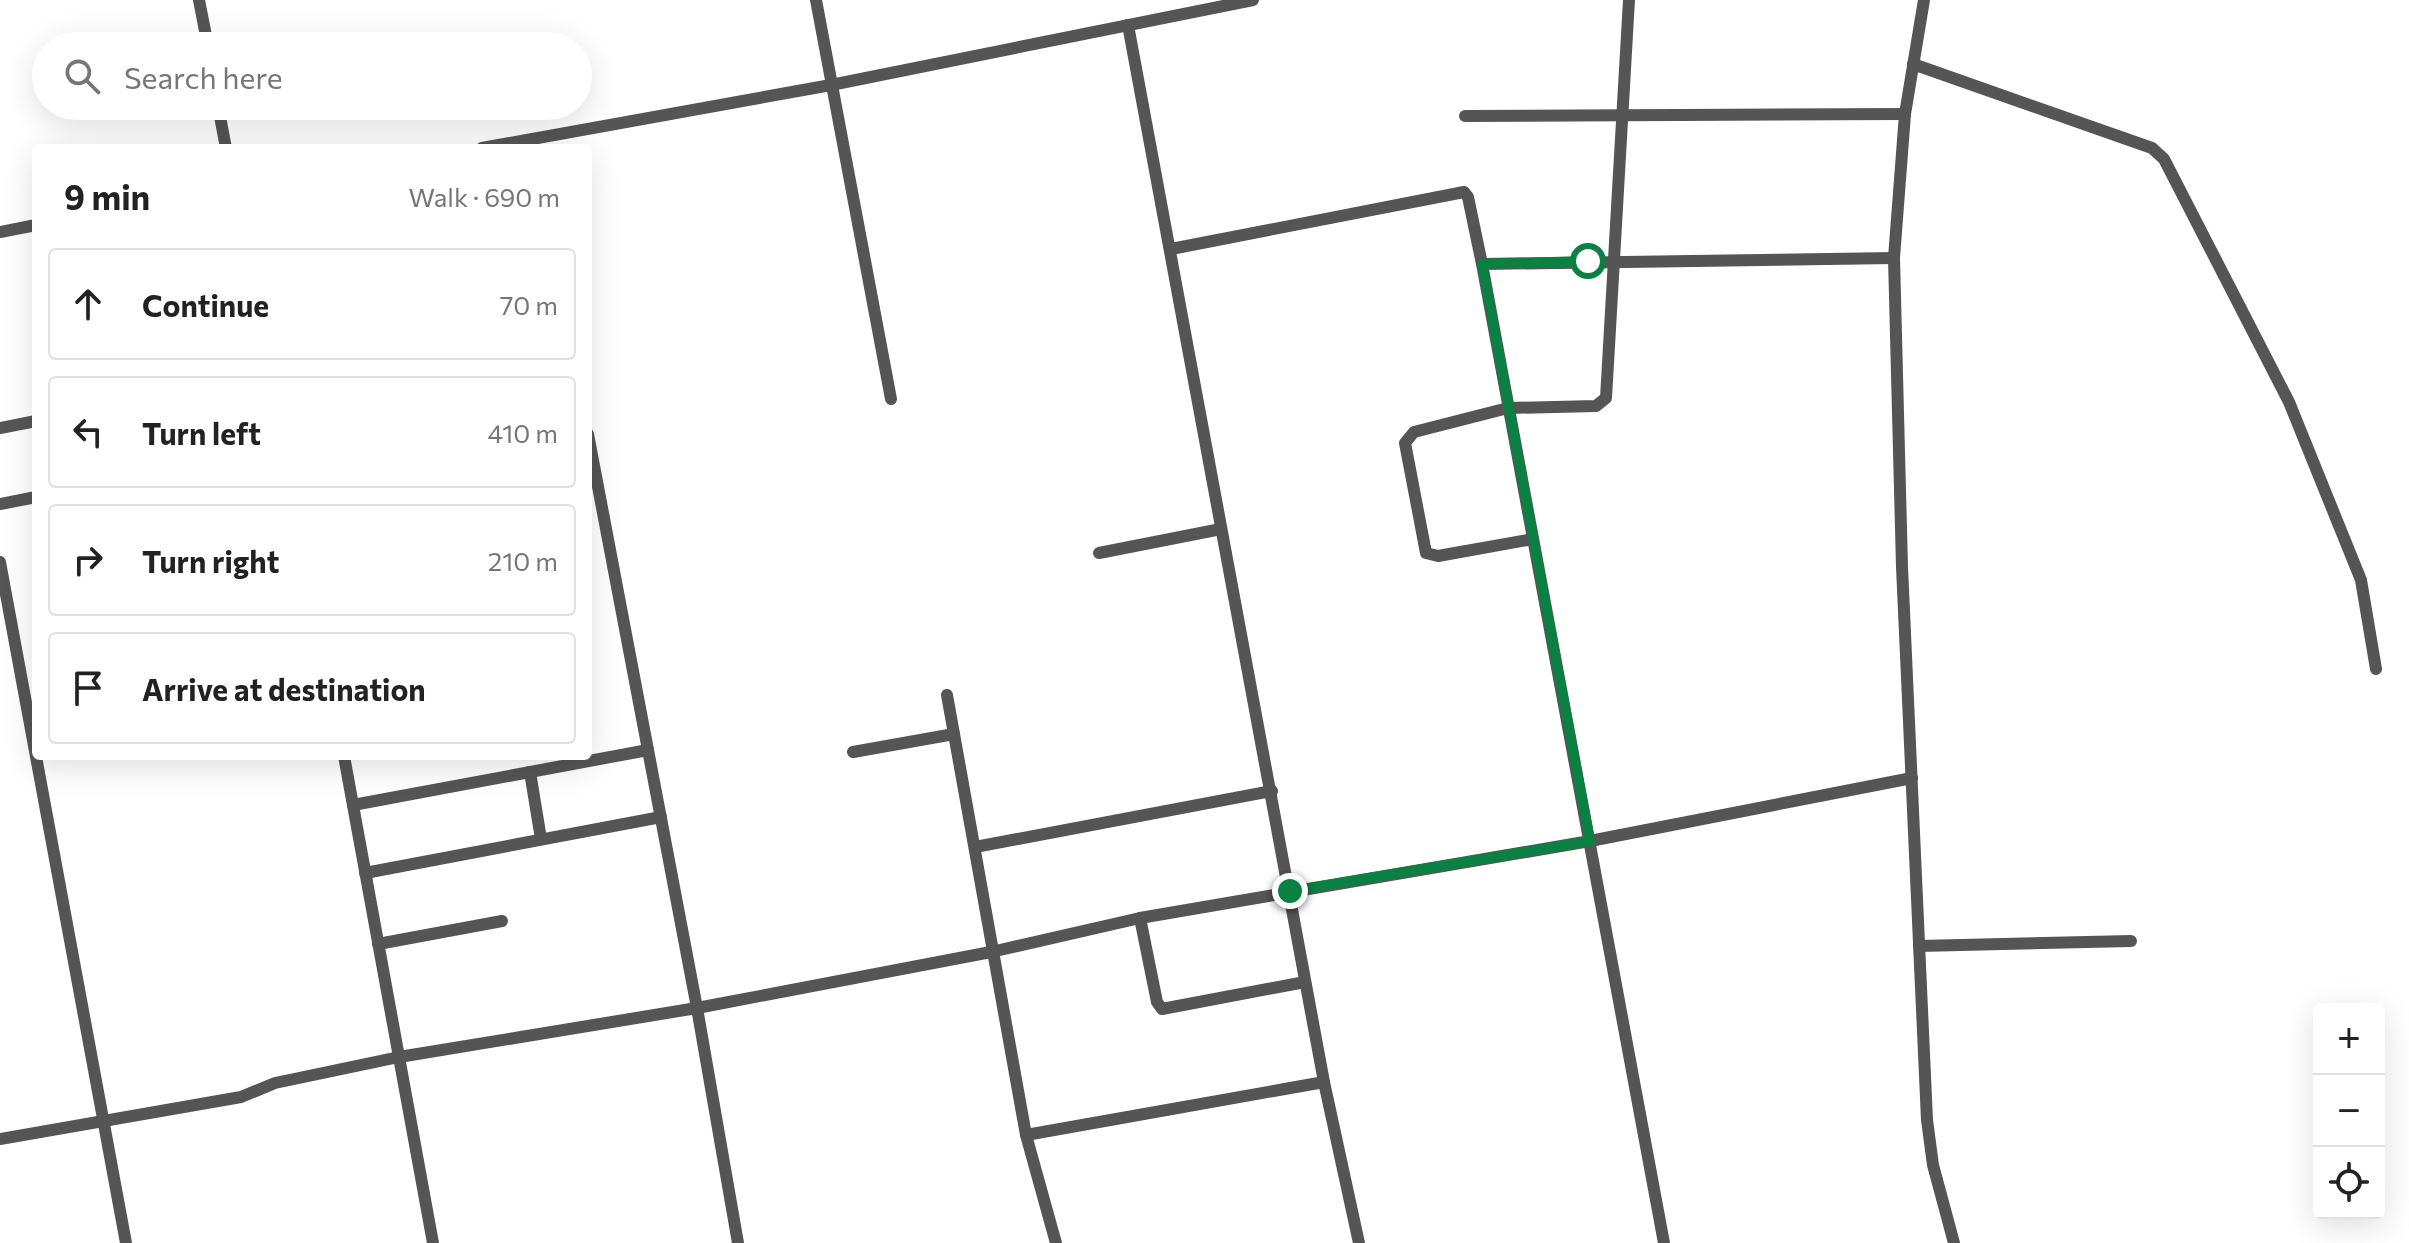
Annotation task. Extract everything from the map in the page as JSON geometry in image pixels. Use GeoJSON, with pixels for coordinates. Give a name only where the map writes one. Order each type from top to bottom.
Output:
{"type":"FeatureCollection","features":[{"type":"Feature","properties":{"kind":"street"},"geometry":{"type":"LineString","coordinates":[[199,0],[205,32]]}},
{"type":"Feature","properties":{"kind":"street"},"geometry":{"type":"LineString","coordinates":[[816,0],[891,399]]}},
{"type":"Feature","properties":{"kind":"street"},"geometry":{"type":"LineString","coordinates":[[533,144],[1253,0]]}},
{"type":"Feature","properties":{"kind":"street"},"geometry":{"type":"LineString","coordinates":[[1533,539],[1438,556],[1423,549],[1406,438],[1419,431],[1508,408],[1596,406],[1606,398],[1629,0]]}},
{"type":"Feature","properties":{"kind":"street"},"geometry":{"type":"LineString","coordinates":[[1924,0],[1905,114],[1894,258],[1902,567],[1928,1129],[1954,1243]]}},
{"type":"Feature","properties":{"kind":"street"},"geometry":{"type":"LineString","coordinates":[[1128,25],[1305,982],[1359,1243]]}},
{"type":"Feature","properties":{"kind":"street"},"geometry":{"type":"LineString","coordinates":[[1913,64],[2152,148],[2164,159],[2289,402],[2361,580],[2376,669]]}},
{"type":"Feature","properties":{"kind":"street"},"geometry":{"type":"LineString","coordinates":[[1465,116],[1905,114]]}},
{"type":"Feature","properties":{"kind":"street"},"geometry":{"type":"LineString","coordinates":[[221,120],[225,144]]}},
{"type":"Feature","properties":{"kind":"street"},"geometry":{"type":"LineString","coordinates":[[1171,249],[1464,192],[1482,264],[1664,1243]]}},
{"type":"Feature","properties":{"kind":"street"},"geometry":{"type":"LineString","coordinates":[[0,232],[32,226]]}},
{"type":"Feature","properties":{"kind":"street"},"geometry":{"type":"LineString","coordinates":[[1482,264],[1894,258]]}},
{"type":"Feature","properties":{"kind":"street"},"geometry":{"type":"LineString","coordinates":[[0,428],[32,422]]}},
{"type":"Feature","properties":{"kind":"street"},"geometry":{"type":"LineString","coordinates":[[592,455],[697,1008],[738,1243]]}},
{"type":"Feature","properties":{"kind":"street"},"geometry":{"type":"LineString","coordinates":[[0,504],[32,498]]}},
{"type":"Feature","properties":{"kind":"street"},"geometry":{"type":"LineString","coordinates":[[1099,553],[1221,529]]}},
{"type":"Feature","properties":{"kind":"street"},"geometry":{"type":"LineString","coordinates":[[0,562],[32,735]]}},
{"type":"Feature","properties":{"kind":"street"},"geometry":{"type":"LineString","coordinates":[[947,695],[1026,1135],[1056,1243]]}},
{"type":"Feature","properties":{"kind":"street"},"geometry":{"type":"LineString","coordinates":[[853,752],[954,734]]}},
{"type":"Feature","properties":{"kind":"street"},"geometry":{"type":"LineString","coordinates":[[353,805],[648,750]]}},
{"type":"Feature","properties":{"kind":"street"},"geometry":{"type":"LineString","coordinates":[[37,760],[126,1243]]}},
{"type":"Feature","properties":{"kind":"street"},"geometry":{"type":"LineString","coordinates":[[345,760],[433,1243]]}},
{"type":"Feature","properties":{"kind":"street"},"geometry":{"type":"LineString","coordinates":[[530,772],[541,839]]}},
{"type":"Feature","properties":{"kind":"street"},"geometry":{"type":"LineString","coordinates":[[0,1139],[241,1097],[275,1083],[399,1057],[697,1008],[991,952],[1140,918],[1590,841],[1912,778]]}},
{"type":"Feature","properties":{"kind":"street"},"geometry":{"type":"LineString","coordinates":[[975,847],[1272,791]]}},
{"type":"Feature","properties":{"kind":"street"},"geometry":{"type":"LineString","coordinates":[[365,873],[661,817]]}},
{"type":"Feature","properties":{"kind":"street"},"geometry":{"type":"LineString","coordinates":[[1140,918],[1157,1002],[1162,1009],[1305,982]]}},
{"type":"Feature","properties":{"kind":"street"},"geometry":{"type":"LineString","coordinates":[[378,944],[502,921]]}},
{"type":"Feature","properties":{"kind":"street"},"geometry":{"type":"LineString","coordinates":[[1919,946],[2131,941]]}},
{"type":"Feature","properties":{"kind":"street"},"geometry":{"type":"LineString","coordinates":[[1026,1135],[1324,1082]]}},
{"type":"Feature","properties":{"kind":"route"},"geometry":{"type":"LineString","coordinates":[[1290,891],[1590,841],[1482,264],[1588,261]]}}]}
